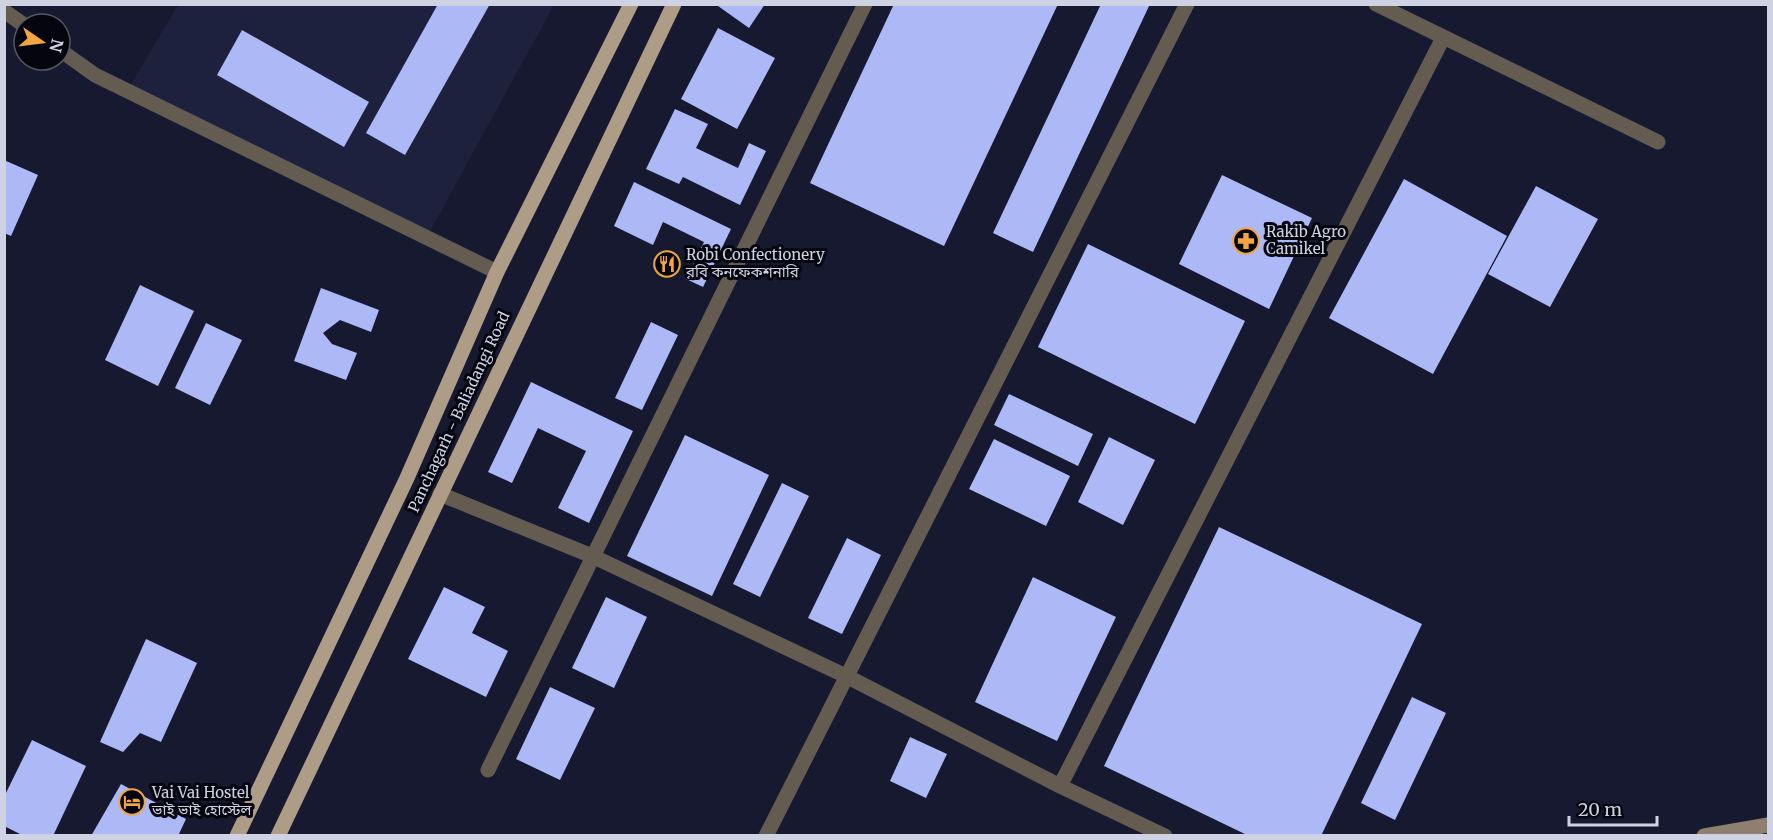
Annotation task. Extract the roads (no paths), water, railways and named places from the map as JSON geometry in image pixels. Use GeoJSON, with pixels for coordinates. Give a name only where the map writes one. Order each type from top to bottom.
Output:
{"type":"FeatureCollection","features":[{"type":"Feature","properties":{"kind":"main road","name":"Panchagarh - Baliadangi Road"},"geometry":{"type":"LineString","coordinates":[[237,836],[407,478],[497,272],[631,4]]}},
{"type":"Feature","properties":{"kind":"main road","name":"Panchagarh - Baliadangi Road"},"geometry":{"type":"LineString","coordinates":[[278,836],[674,4]]}},
{"type":"Feature","properties":{"kind":"main road"},"geometry":{"type":"LineString","coordinates":[[1704,836],[1768,825]]}},
{"type":"Feature","properties":{"kind":"street"},"geometry":{"type":"LineString","coordinates":[[488,770],[865,4]]}},
{"type":"Feature","properties":{"kind":"street"},"geometry":{"type":"LineString","coordinates":[[766,836],[1187,4]]}},
{"type":"Feature","properties":{"kind":"street"},"geometry":{"type":"LineString","coordinates":[[1376,4],[1658,142]]}},
{"type":"Feature","properties":{"kind":"street"},"geometry":{"type":"LineString","coordinates":[[1060,786],[1443,38]]}},
{"type":"Feature","properties":{"kind":"street"},"geometry":{"type":"LineString","coordinates":[[72,59],[95,75],[497,272]]}},
{"type":"Feature","properties":{"kind":"street"},"geometry":{"type":"LineString","coordinates":[[440,494],[592,556],[848,677],[1060,786],[1166,836]]}},
{"type":"Feature","properties":{"kind":"place","name":"Rakib Agro Camikel"},"geometry":{"type":"Point","coordinates":[1246,241]}},
{"type":"Feature","properties":{"kind":"place","name":"Robi Confectionery রবি কনফেকশনারি"},"geometry":{"type":"Point","coordinates":[667,264]}},
{"type":"Feature","properties":{"kind":"place","name":"Vai Vai Hostel ভাই ভাই হোস্টেল"},"geometry":{"type":"Point","coordinates":[132,802]}}]}
